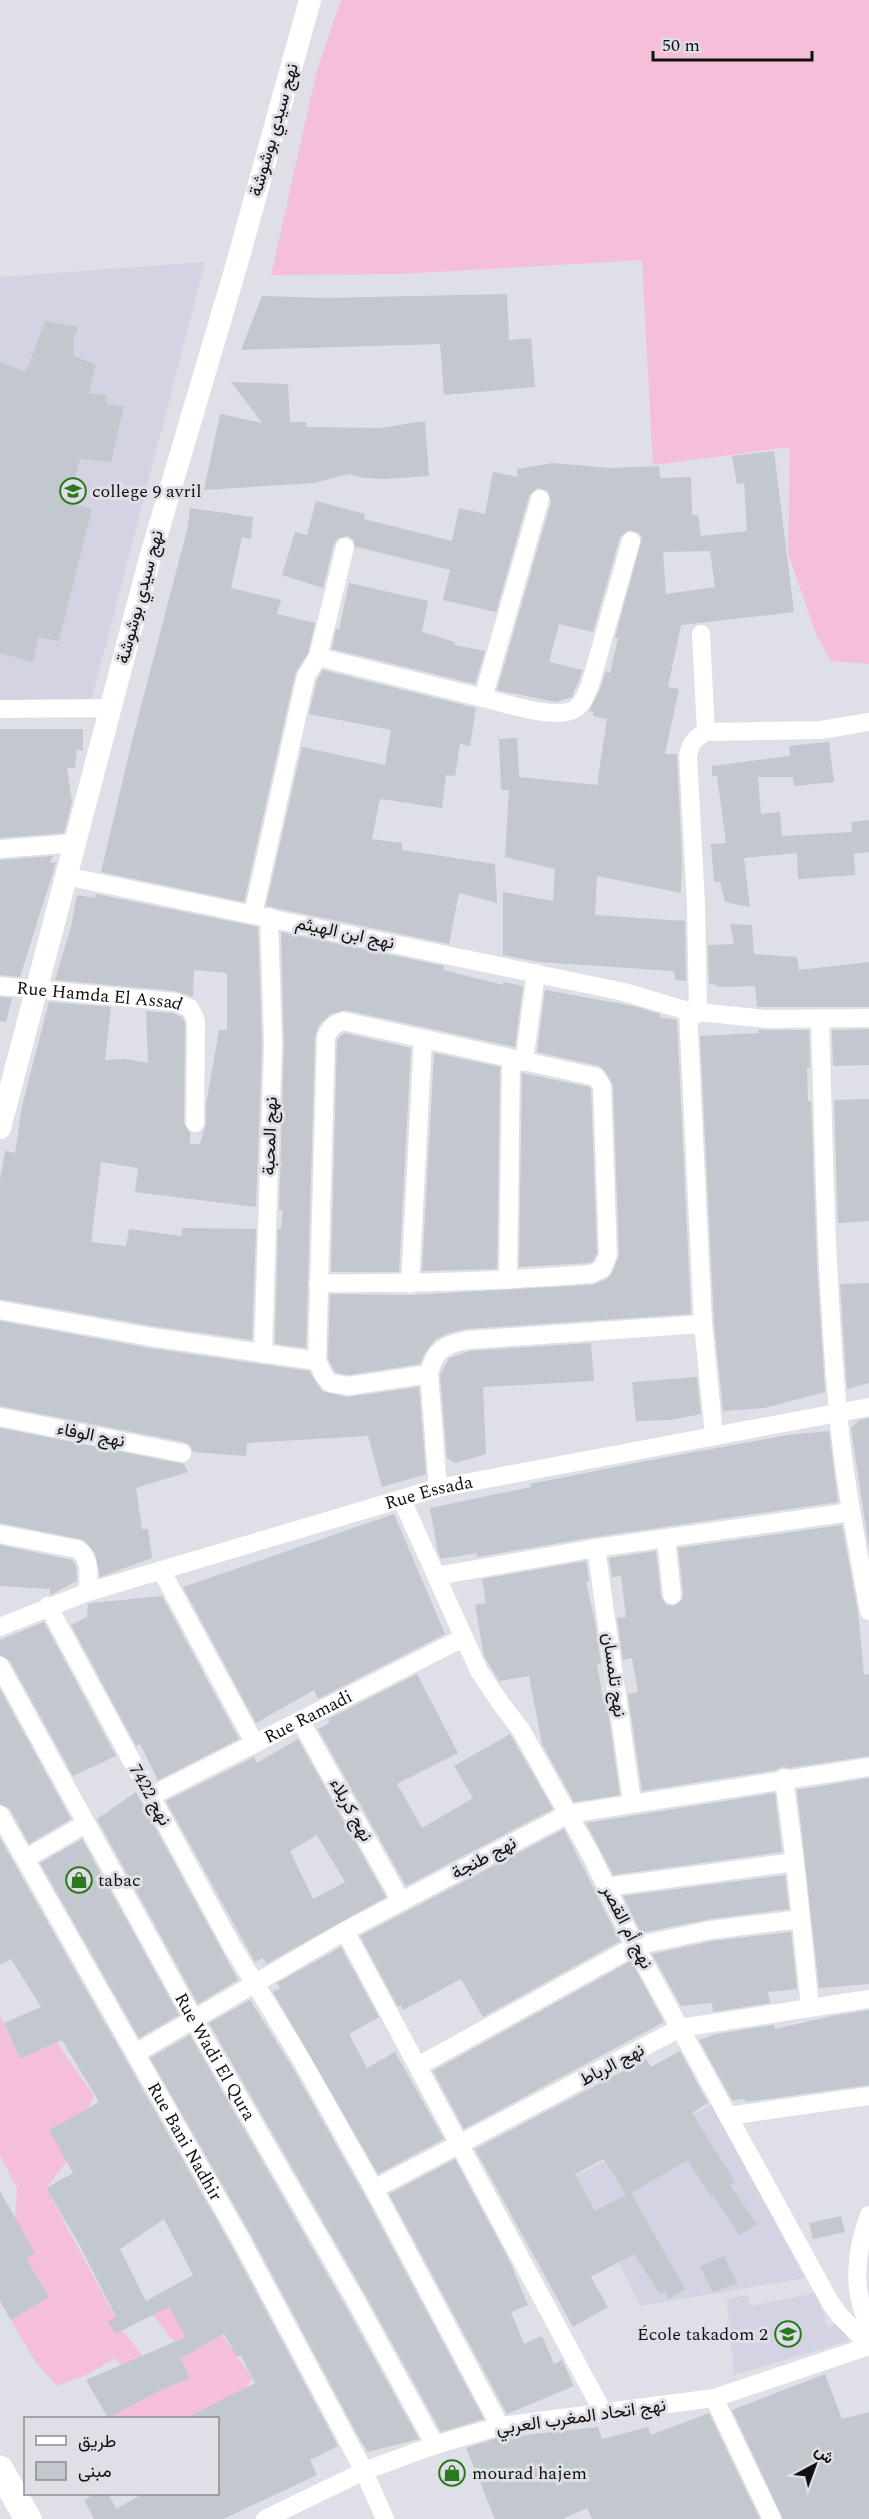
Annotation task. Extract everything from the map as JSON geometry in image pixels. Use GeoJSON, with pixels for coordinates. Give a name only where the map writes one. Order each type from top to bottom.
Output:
{"type":"FeatureCollection","features":[{"type":"Feature","properties":{"kind":"main road"},"geometry":{"type":"LineString","coordinates":[[0,2469],[28,2519]]}},
{"type":"Feature","properties":{"kind":"street","name":"نهج سيدي بوشوشة"},"geometry":{"type":"LineString","coordinates":[[0,1128],[3,1105],[38,990],[110,708],[310,0]]}},
{"type":"Feature","properties":{"kind":"street"},"geometry":{"type":"LineString","coordinates":[[483,698],[540,498]]}},
{"type":"Feature","properties":{"kind":"street"},"geometry":{"type":"LineString","coordinates":[[318,657],[483,698],[552,713],[564,713],[576,708],[585,698],[631,541]]}},
{"type":"Feature","properties":{"kind":"street","name":"نهج المحبة"},"geometry":{"type":"LineString","coordinates":[[263,1354],[273,1044],[261,916],[306,676],[318,657],[345,547]]}},
{"type":"Feature","properties":{"kind":"street"},"geometry":{"type":"LineString","coordinates":[[701,634],[706,732]]}},
{"type":"Feature","properties":{"kind":"street"},"geometry":{"type":"LineString","coordinates":[[0,709],[110,708]]}},
{"type":"Feature","properties":{"kind":"street"},"geometry":{"type":"LineString","coordinates":[[714,1435],[703,1324],[693,1013],[696,904],[688,755],[690,745],[706,732],[821,730],[869,722]]}},
{"type":"Feature","properties":{"kind":"street"},"geometry":{"type":"LineString","coordinates":[[0,849],[75,843]]}},
{"type":"Feature","properties":{"kind":"street","name":"نهج ابن الهيثم"},"geometry":{"type":"LineString","coordinates":[[66,876],[624,992],[693,1013],[765,1019],[869,1018]]}},
{"type":"Feature","properties":{"kind":"street"},"geometry":{"type":"LineString","coordinates":[[508,1280],[518,1060],[536,973]]}},
{"type":"Feature","properties":{"kind":"street","name":"Rue Hamda El Assad"},"geometry":{"type":"LineString","coordinates":[[0,986],[184,1003],[190,1008],[196,1021],[195,1123]]}},
{"type":"Feature","properties":{"kind":"street"},"geometry":{"type":"LineString","coordinates":[[819,1020],[825,1211],[838,1413],[869,1611]]}},
{"type":"Feature","properties":{"kind":"street"},"geometry":{"type":"LineString","coordinates":[[318,1283],[410,1284],[508,1280],[598,1272],[605,1266],[608,1255],[600,1081],[590,1075],[343,1021],[328,1030],[326,1037],[318,1283],[317,1361],[330,1383],[339,1386],[429,1374]]}},
{"type":"Feature","properties":{"kind":"street"},"geometry":{"type":"LineString","coordinates":[[410,1284],[423,1040]]}},
{"type":"Feature","properties":{"kind":"street"},"geometry":{"type":"LineString","coordinates":[[0,1310],[317,1361]]}},
{"type":"Feature","properties":{"kind":"street"},"geometry":{"type":"LineString","coordinates":[[438,1488],[429,1374],[432,1360],[438,1351],[458,1342],[703,1324]]}},
{"type":"Feature","properties":{"kind":"street","name":"Rue Essada"},"geometry":{"type":"LineString","coordinates":[[0,1627],[88,1592],[438,1488],[869,1407]]}},
{"type":"Feature","properties":{"kind":"street","name":"نهج الوفاء"},"geometry":{"type":"LineString","coordinates":[[0,1417],[182,1453]]}},
{"type":"Feature","properties":{"kind":"street","name":"نهج أم القصر"},"geometry":{"type":"LineString","coordinates":[[402,1500],[463,1638],[489,1686],[521,1730],[568,1814],[635,1946],[830,2302],[840,2316],[869,2345]]}},
{"type":"Feature","properties":{"kind":"street"},"geometry":{"type":"LineString","coordinates":[[436,1576],[596,1548],[852,1512]]}},
{"type":"Feature","properties":{"kind":"street"},"geometry":{"type":"LineString","coordinates":[[0,1534],[76,1549],[83,1553],[88,1564],[88,1592]]}},
{"type":"Feature","properties":{"kind":"street"},"geometry":{"type":"LineString","coordinates":[[666,1538],[672,1595]]}},
{"type":"Feature","properties":{"kind":"street","name":"نهج تلمسان"},"geometry":{"type":"LineString","coordinates":[[596,1548],[632,1802]]}},
{"type":"Feature","properties":{"kind":"street"},"geometry":{"type":"LineString","coordinates":[[161,1570],[255,1744]]}},
{"type":"Feature","properties":{"kind":"street","name":"نهج 7422"},"geometry":{"type":"LineString","coordinates":[[48,1606],[254,1983],[301,2059],[374,2189],[500,2426]]}},
{"type":"Feature","properties":{"kind":"street","name":"Rue Ramadi"},"geometry":{"type":"LineString","coordinates":[[151,1796],[463,1638]]}},
{"type":"Feature","properties":{"kind":"street","name":"Rue Wadi El Qura"},"geometry":{"type":"LineString","coordinates":[[0,1666],[194,2020],[356,2301],[435,2445]]}},
{"type":"Feature","properties":{"kind":"street","name":"نهج كربلاء"},"geometry":{"type":"LineString","coordinates":[[300,1720],[401,1901]]}},
{"type":"Feature","properties":{"kind":"street","name":"نهج طنجة"},"geometry":{"type":"LineString","coordinates":[[136,2053],[254,1983],[401,1901],[568,1814],[784,1778],[869,1767]]}},
{"type":"Feature","properties":{"kind":"street"},"geometry":{"type":"LineString","coordinates":[[784,1778],[810,2007]]}},
{"type":"Feature","properties":{"kind":"street","name":"Rue Bani Nadhir"},"geometry":{"type":"LineString","coordinates":[[0,1815],[241,2240],[364,2471],[385,2519]]}},
{"type":"Feature","properties":{"kind":"street"},"geometry":{"type":"LineString","coordinates":[[26,1858],[86,1824]]}},
{"type":"Feature","properties":{"kind":"street"},"geometry":{"type":"LineString","coordinates":[[606,1887],[795,1862]]}},
{"type":"Feature","properties":{"kind":"street"},"geometry":{"type":"LineString","coordinates":[[418,2067],[635,1946],[711,1930],[801,1919]]}},
{"type":"Feature","properties":{"kind":"street"},"geometry":{"type":"LineString","coordinates":[[345,1932],[603,2412]]}},
{"type":"Feature","properties":{"kind":"street","name":"نهج الرباط"},"geometry":{"type":"LineString","coordinates":[[374,2189],[459,2143],[572,2087],[680,2028],[869,1999]]}},
{"type":"Feature","properties":{"kind":"street"},"geometry":{"type":"LineString","coordinates":[[728,2116],[869,2096]]}},
{"type":"Feature","properties":{"kind":"street"},"geometry":{"type":"LineString","coordinates":[[869,2215],[857,2258],[864,2316],[869,2325]]}},
{"type":"Feature","properties":{"kind":"street","name":"نهج اتحاد المغرب العربي"},"geometry":{"type":"LineString","coordinates":[[266,2519],[364,2471],[435,2445],[500,2426],[714,2398],[869,2345]]}},
{"type":"Feature","properties":{"kind":"street"},"geometry":{"type":"LineString","coordinates":[[714,2398],[772,2519]]}},
{"type":"Feature","properties":{"kind":"shaded area"},"geometry":{"type":"Polygon","coordinates":[[[341,0],[869,0],[869,664],[831,661],[816,634],[788,553],[790,447],[653,465],[642,260],[400,274],[271,275],[317,70],[341,0]]]}},
{"type":"Feature","properties":{"kind":"shaded area","name":"college 9 avril"},"geometry":{"type":"Polygon","coordinates":[[[205,262],[90,706],[0,706],[0,277],[205,262]]]}},
{"type":"Feature","properties":{"kind":"shaded area"},"geometry":{"type":"Polygon","coordinates":[[[0,2016],[20,2059],[57,2043],[94,2096],[88,2108],[49,2130],[67,2161],[46,2188],[122,2330],[143,2356],[158,2392],[190,2378],[175,2342],[153,2315],[161,2292],[194,2351],[222,2335],[253,2379],[244,2389],[188,2417],[110,2417],[140,2401],[116,2358],[84,2376],[57,2386],[36,2363],[11,2320],[49,2297],[26,2258],[15,2219],[17,2189],[0,2155],[0,2016]]]}},
{"type":"Feature","properties":{"kind":"shaded area"},"geometry":{"type":"Polygon","coordinates":[[[711,2105],[805,2278],[640,2306],[576,2176],[711,2105]]]}},
{"type":"Feature","properties":{"kind":"shaded area","name":"École takadom 2"},"geometry":{"type":"Polygon","coordinates":[[[816,2293],[828,2327],[842,2321],[849,2341],[734,2375],[727,2299],[747,2295],[751,2306],[816,2293]]]}},
{"type":"Feature","properties":{"kind":"building"},"geometry":{"type":"Polygon","coordinates":[[[507,294],[509,340],[531,338],[535,387],[444,395],[440,344],[241,350],[262,296],[325,298],[507,294]]]}},
{"type":"Feature","properties":{"kind":"building","name":"college 9 avril"},"geometry":{"type":"Polygon","coordinates":[[[45,321],[78,327],[73,341],[74,356],[96,365],[89,393],[106,395],[107,404],[124,406],[111,462],[80,459],[68,502],[92,509],[59,641],[38,637],[33,662],[0,653],[0,362],[26,372],[45,321]]]}},
{"type":"Feature","properties":{"kind":"building"},"geometry":{"type":"Polygon","coordinates":[[[231,382],[288,384],[290,422],[306,422],[306,427],[380,428],[425,421],[429,476],[384,479],[364,478],[349,474],[314,483],[204,490],[220,414],[262,423],[231,382]]]}},
{"type":"Feature","properties":{"kind":"building"},"geometry":{"type":"Polygon","coordinates":[[[774,451],[794,612],[681,625],[668,687],[679,689],[665,754],[677,754],[682,861],[681,893],[597,876],[595,915],[685,921],[686,981],[675,980],[674,971],[539,962],[503,955],[503,892],[553,901],[555,869],[505,857],[509,790],[501,790],[499,739],[517,738],[519,777],[597,785],[607,719],[593,716],[594,712],[589,711],[606,671],[610,673],[618,638],[615,638],[642,538],[639,533],[629,530],[620,537],[593,632],[559,624],[549,662],[583,670],[572,697],[556,702],[497,690],[551,502],[548,491],[537,488],[529,496],[496,612],[443,600],[450,570],[357,547],[356,550],[353,539],[347,536],[337,539],[334,544],[323,588],[282,575],[295,532],[307,535],[316,501],[365,514],[364,519],[452,541],[459,508],[485,514],[493,472],[518,477],[517,469],[553,463],[610,468],[659,466],[660,478],[691,477],[692,515],[698,515],[701,536],[747,531],[744,483],[737,484],[732,456],[774,451]],[[710,551],[663,552],[666,594],[715,587],[710,551]]]}},
{"type":"Feature","properties":{"kind":"building"},"geometry":{"type":"Polygon","coordinates":[[[190,508],[253,517],[251,539],[242,537],[231,588],[281,600],[277,614],[315,623],[308,653],[295,674],[244,902],[101,872],[132,741],[188,526],[190,508]]]}},
{"type":"Feature","properties":{"kind":"building"},"geometry":{"type":"Polygon","coordinates":[[[349,583],[428,601],[422,632],[455,642],[454,645],[485,651],[475,684],[332,649],[336,629],[339,630],[349,583]]]}},
{"type":"Feature","properties":{"kind":"building"},"geometry":{"type":"Polygon","coordinates":[[[323,670],[476,708],[470,746],[460,744],[455,776],[446,775],[442,808],[380,799],[372,839],[402,843],[402,850],[495,864],[497,903],[459,893],[449,944],[266,906],[302,747],[385,765],[391,730],[309,714],[317,680],[323,670]]]}},
{"type":"Feature","properties":{"kind":"building"},"geometry":{"type":"Polygon","coordinates":[[[0,729],[83,729],[83,751],[77,749],[75,768],[67,768],[72,802],[64,833],[0,838],[0,729]]]}},
{"type":"Feature","properties":{"kind":"building"},"geometry":{"type":"Polygon","coordinates":[[[829,742],[834,782],[794,786],[793,777],[758,777],[761,814],[780,812],[782,836],[852,832],[851,822],[869,820],[869,852],[854,854],[855,875],[798,879],[797,853],[744,858],[750,907],[725,902],[720,882],[714,882],[711,844],[726,843],[717,776],[712,776],[712,766],[790,756],[789,746],[829,742]]]}},
{"type":"Feature","properties":{"kind":"building"},"geometry":{"type":"Polygon","coordinates":[[[53,856],[50,863],[56,862],[20,977],[0,975],[0,860],[53,856]]]}},
{"type":"Feature","properties":{"kind":"building"},"geometry":{"type":"Polygon","coordinates":[[[96,894],[258,927],[262,1044],[256,1207],[135,1192],[138,1168],[101,1162],[91,1242],[126,1246],[129,1229],[182,1236],[182,1228],[256,1229],[252,1340],[153,1326],[0,1299],[0,1180],[5,1151],[15,1153],[22,1106],[49,1002],[111,1007],[105,1060],[125,1059],[148,1063],[146,1011],[172,1013],[182,1017],[185,1023],[184,1123],[190,1133],[190,1144],[200,1144],[206,1124],[206,1105],[219,1030],[227,1030],[227,973],[194,970],[193,997],[176,991],[55,980],[71,927],[77,895],[95,898],[96,894]]]}},
{"type":"Feature","properties":{"kind":"building"},"geometry":{"type":"Polygon","coordinates":[[[730,924],[752,925],[754,954],[797,957],[799,970],[869,962],[869,1007],[757,1007],[755,986],[717,987],[717,985],[709,984],[708,945],[734,944],[730,924]]]}},
{"type":"Feature","properties":{"kind":"building"},"geometry":{"type":"Polygon","coordinates":[[[281,932],[444,966],[443,970],[503,985],[503,982],[523,986],[515,1047],[345,1010],[331,1014],[319,1025],[315,1037],[306,1348],[275,1344],[278,1229],[281,1229],[283,1210],[279,1210],[284,1044],[281,932]]]}},
{"type":"Feature","properties":{"kind":"building"},"geometry":{"type":"Polygon","coordinates":[[[545,990],[633,1006],[660,1014],[660,1017],[677,1020],[691,1314],[466,1329],[449,1333],[435,1340],[420,1364],[349,1375],[336,1373],[328,1359],[330,1294],[410,1295],[592,1285],[607,1279],[612,1273],[619,1255],[613,1085],[605,1071],[599,1066],[537,1052],[545,990]]]}},
{"type":"Feature","properties":{"kind":"building"},"geometry":{"type":"Polygon","coordinates":[[[0,997],[12,998],[6,1022],[0,1021],[0,997]]]}},
{"type":"Feature","properties":{"kind":"building"},"geometry":{"type":"Polygon","coordinates":[[[869,1029],[869,1065],[833,1066],[832,1030],[869,1029]]]}},
{"type":"Feature","properties":{"kind":"building"},"geometry":{"type":"Polygon","coordinates":[[[758,1030],[809,1030],[808,1101],[811,1101],[817,1266],[825,1392],[764,1408],[723,1411],[714,1323],[700,1036],[759,1033],[758,1030]]]}},
{"type":"Feature","properties":{"kind":"building"},"geometry":{"type":"Polygon","coordinates":[[[344,1033],[411,1048],[399,1272],[331,1272],[337,1040],[344,1033]]]}},
{"type":"Feature","properties":{"kind":"building"},"geometry":{"type":"Polygon","coordinates":[[[434,1053],[500,1067],[497,1269],[422,1271],[434,1053]]]}},
{"type":"Feature","properties":{"kind":"building"},"geometry":{"type":"Polygon","coordinates":[[[522,1073],[589,1087],[591,1090],[597,1253],[593,1261],[588,1263],[519,1267],[522,1073]]]}},
{"type":"Feature","properties":{"kind":"building"},"geometry":{"type":"Polygon","coordinates":[[[869,1099],[869,1221],[838,1223],[834,1100],[869,1099]]]}},
{"type":"Feature","properties":{"kind":"building"},"geometry":{"type":"Polygon","coordinates":[[[869,1283],[869,1383],[847,1389],[840,1284],[869,1283]]]}},
{"type":"Feature","properties":{"kind":"building"},"geometry":{"type":"Polygon","coordinates":[[[0,1321],[149,1348],[309,1371],[322,1391],[347,1397],[419,1387],[426,1474],[382,1487],[368,1436],[247,1443],[246,1456],[193,1452],[190,1445],[184,1442],[0,1406],[0,1321]]]}},
{"type":"Feature","properties":{"kind":"building"},"geometry":{"type":"Polygon","coordinates":[[[591,1343],[594,1381],[483,1387],[486,1454],[455,1463],[447,1458],[440,1375],[449,1358],[470,1351],[591,1343]]]}},
{"type":"Feature","properties":{"kind":"building"},"geometry":{"type":"Polygon","coordinates":[[[697,1377],[701,1414],[671,1420],[636,1421],[632,1382],[697,1377]]]}},
{"type":"Feature","properties":{"kind":"building"},"geometry":{"type":"Polygon","coordinates":[[[869,1418],[869,1548],[851,1428],[860,1420],[869,1418]]]}},
{"type":"Feature","properties":{"kind":"building"},"geometry":{"type":"Polygon","coordinates":[[[0,1428],[184,1464],[188,1472],[136,1488],[142,1529],[148,1529],[152,1558],[100,1577],[95,1553],[84,1540],[0,1523],[0,1428]]]}},
{"type":"Feature","properties":{"kind":"building"},"geometry":{"type":"Polygon","coordinates":[[[829,1431],[838,1502],[594,1537],[477,1557],[477,1553],[441,1559],[438,1552],[430,1508],[531,1487],[530,1484],[651,1460],[788,1435],[829,1431]]]}},
{"type":"Feature","properties":{"kind":"building"},"geometry":{"type":"Polygon","coordinates":[[[394,1514],[445,1634],[318,1699],[314,1690],[256,1723],[183,1587],[394,1514]]]}},
{"type":"Feature","properties":{"kind":"building"},"geometry":{"type":"Polygon","coordinates":[[[842,1525],[858,1612],[864,1675],[869,1674],[869,1756],[789,1768],[782,1767],[776,1770],[642,1791],[628,1694],[638,1692],[632,1658],[623,1660],[617,1618],[626,1617],[621,1576],[612,1577],[609,1558],[656,1551],[661,1597],[667,1605],[674,1606],[682,1600],[683,1594],[678,1548],[842,1525]]]}},
{"type":"Feature","properties":{"kind":"building"},"geometry":{"type":"Polygon","coordinates":[[[0,1545],[72,1560],[76,1566],[77,1581],[50,1595],[50,1589],[0,1586],[0,1545]]]}},
{"type":"Feature","properties":{"kind":"building"},"geometry":{"type":"Polygon","coordinates":[[[586,1561],[589,1581],[586,1582],[601,1663],[597,1664],[603,1699],[606,1698],[620,1795],[574,1802],[542,1744],[529,1676],[499,1681],[484,1656],[475,1605],[486,1603],[482,1579],[586,1561]]]}},
{"type":"Feature","properties":{"kind":"building"},"geometry":{"type":"Polygon","coordinates":[[[162,1596],[239,1739],[156,1781],[157,1778],[140,1744],[136,1746],[71,1625],[87,1617],[88,1604],[162,1596]]]}},
{"type":"Feature","properties":{"kind":"building"},"geometry":{"type":"Polygon","coordinates":[[[44,1622],[116,1756],[73,1776],[10,1661],[0,1655],[0,1640],[44,1622]]]}},
{"type":"Feature","properties":{"kind":"building"},"geometry":{"type":"Polygon","coordinates":[[[417,1674],[458,1753],[397,1784],[422,1828],[473,1798],[454,1766],[510,1734],[553,1809],[406,1886],[318,1729],[330,1723],[328,1719],[417,1674]]]}},
{"type":"Feature","properties":{"kind":"building"},"geometry":{"type":"Polygon","coordinates":[[[0,1689],[71,1819],[29,1844],[10,1809],[0,1804],[0,1689]]]}},
{"type":"Feature","properties":{"kind":"building"},"geometry":{"type":"Polygon","coordinates":[[[298,1739],[386,1897],[266,1964],[263,1958],[255,1962],[166,1801],[254,1757],[257,1763],[298,1739]],[[317,1835],[290,1851],[313,1899],[345,1882],[317,1835]]]}},
{"type":"Feature","properties":{"kind":"building"},"geometry":{"type":"Polygon","coordinates":[[[869,1778],[869,1984],[819,1988],[797,1790],[869,1778]]]}},
{"type":"Feature","properties":{"kind":"building"},"geometry":{"type":"Polygon","coordinates":[[[136,1792],[238,1980],[198,2004],[97,1819],[136,1792]]]}},
{"type":"Feature","properties":{"kind":"building"},"geometry":{"type":"Polygon","coordinates":[[[775,1793],[782,1852],[613,1875],[586,1823],[775,1793]]]}},
{"type":"Feature","properties":{"kind":"building"},"geometry":{"type":"Polygon","coordinates":[[[564,1829],[620,1941],[483,2017],[461,1979],[403,2010],[401,2005],[398,2007],[360,1936],[564,1829]]]}},
{"type":"Feature","properties":{"kind":"building"},"geometry":{"type":"Polygon","coordinates":[[[0,1838],[231,2245],[338,2446],[310,2460],[317,2475],[223,2519],[94,2519],[84,2500],[93,2495],[109,2495],[116,2509],[140,2495],[219,2495],[219,2417],[188,2417],[255,2383],[241,2356],[236,2356],[224,2334],[181,2358],[190,2378],[155,2393],[110,2417],[107,2417],[86,2380],[186,2337],[169,2307],[115,2334],[108,2321],[116,2317],[79,2244],[46,2188],[73,2173],[49,2130],[99,2102],[62,2040],[20,2059],[4,2023],[41,2007],[11,1959],[0,1965],[0,1838]],[[164,2219],[120,2249],[146,2301],[193,2275],[164,2219]]]}},
{"type":"Feature","properties":{"kind":"building"},"geometry":{"type":"Polygon","coordinates":[[[82,1839],[179,2015],[139,2038],[40,1863],[82,1839]]]}},
{"type":"Feature","properties":{"kind":"building"},"geometry":{"type":"Polygon","coordinates":[[[785,1875],[789,1909],[710,1919],[641,1933],[623,1896],[785,1875]]]}},
{"type":"Feature","properties":{"kind":"building"},"geometry":{"type":"Polygon","coordinates":[[[791,1932],[797,1989],[768,1992],[770,2003],[713,2012],[712,2003],[681,2006],[652,1954],[713,1941],[791,1932]]]}},
{"type":"Feature","properties":{"kind":"building"},"geometry":{"type":"Polygon","coordinates":[[[341,1947],[379,2017],[349,2034],[367,2068],[395,2052],[444,2139],[378,2174],[273,1992],[280,1988],[277,1983],[341,1947]]]}},
{"type":"Feature","properties":{"kind":"building"},"geometry":{"type":"Polygon","coordinates":[[[631,1961],[664,2022],[464,2129],[433,2071],[631,1961]]]}},
{"type":"Feature","properties":{"kind":"building"},"geometry":{"type":"Polygon","coordinates":[[[250,2000],[291,2065],[364,2194],[484,2419],[441,2432],[366,2296],[209,2023],[250,2000]]]}},
{"type":"Feature","properties":{"kind":"building"},"geometry":{"type":"Polygon","coordinates":[[[869,2010],[869,2085],[745,2102],[745,2099],[732,2100],[699,2040],[716,2034],[774,2025],[775,2029],[869,2010]]]}},
{"type":"Feature","properties":{"kind":"building"},"geometry":{"type":"Polygon","coordinates":[[[190,2035],[419,2439],[368,2452],[358,2436],[251,2235],[150,2058],[190,2035]]]}},
{"type":"Feature","properties":{"kind":"building"},"geometry":{"type":"Polygon","coordinates":[[[680,2051],[708,2103],[692,2113],[735,2182],[730,2185],[757,2224],[740,2235],[713,2195],[711,2197],[688,2160],[631,2193],[685,2289],[668,2299],[665,2292],[660,2294],[634,2254],[591,2277],[608,2307],[573,2327],[475,2149],[646,2059],[651,2067],[680,2051]],[[604,2159],[575,2174],[595,2211],[626,2195],[604,2159]]]}},
{"type":"Feature","properties":{"kind":"building"},"geometry":{"type":"Polygon","coordinates":[[[455,2159],[509,2260],[528,2305],[511,2312],[524,2344],[542,2336],[554,2364],[562,2360],[574,2386],[507,2414],[389,2194],[455,2159]]]}},
{"type":"Feature","properties":{"kind":"building"},"geometry":{"type":"Polygon","coordinates":[[[0,2191],[35,2253],[26,2258],[49,2297],[11,2320],[0,2301],[0,2191]]]}},
{"type":"Feature","properties":{"kind":"building"},"geometry":{"type":"Polygon","coordinates":[[[841,2216],[845,2232],[813,2239],[809,2223],[841,2216]]]}},
{"type":"Feature","properties":{"kind":"building"},"geometry":{"type":"Polygon","coordinates":[[[724,2256],[737,2283],[713,2292],[700,2267],[724,2256]]]}},
{"type":"Feature","properties":{"kind":"building"},"geometry":{"type":"Polygon","coordinates":[[[825,2374],[842,2419],[869,2412],[869,2519],[783,2519],[732,2410],[825,2374]]]}},
{"type":"Feature","properties":{"kind":"building"},"geometry":{"type":"Polygon","coordinates":[[[709,2413],[760,2519],[592,2519],[587,2508],[563,2519],[495,2519],[466,2448],[498,2438],[598,2427],[602,2439],[648,2427],[651,2435],[709,2413]]]}},
{"type":"Feature","properties":{"kind":"place","name":"college 9 avril"},"geometry":{"type":"Point","coordinates":[73,491]}},
{"type":"Feature","properties":{"kind":"place","name":"tabac"},"geometry":{"type":"Point","coordinates":[79,1880]}},
{"type":"Feature","properties":{"kind":"place","name":"École takadom 2"},"geometry":{"type":"Point","coordinates":[788,2334]}},
{"type":"Feature","properties":{"kind":"place","name":"mourad hajem"},"geometry":{"type":"Point","coordinates":[452,2473]}}]}
